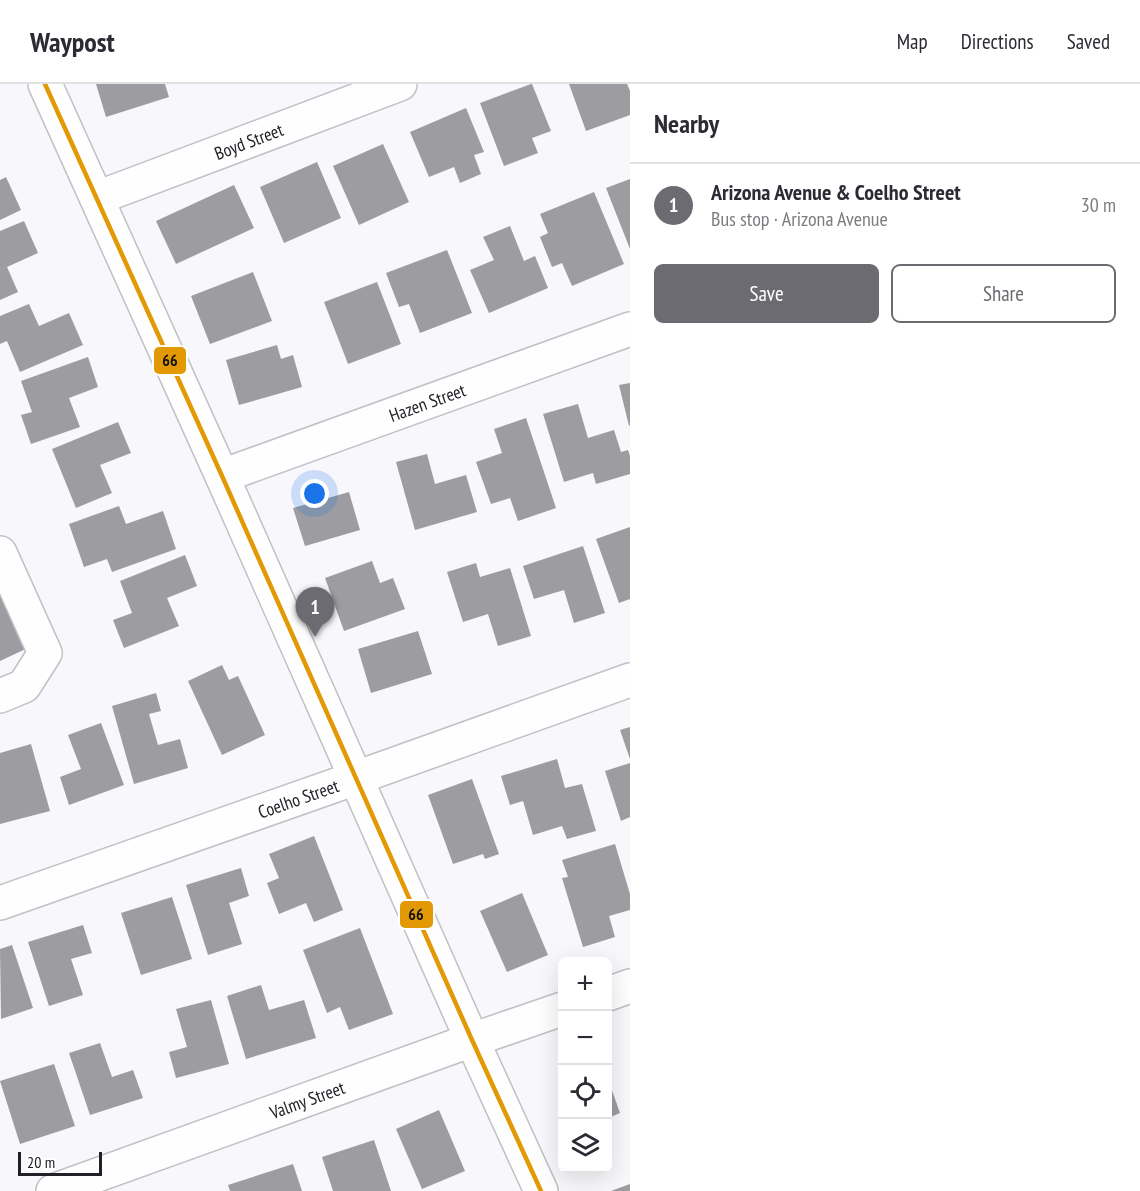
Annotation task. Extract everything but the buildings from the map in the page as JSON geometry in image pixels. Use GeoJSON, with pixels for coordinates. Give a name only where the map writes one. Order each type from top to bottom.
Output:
{"type":"FeatureCollection","features":[{"type":"Feature","properties":{"kind":"street"},"geometry":{"type":"LineString","coordinates":[[45,84],[541,1191]]}},
{"type":"Feature","properties":{"kind":"street","name":"Boyd Street"},"geometry":{"type":"LineString","coordinates":[[97,198],[400,84]]}},
{"type":"Feature","properties":{"kind":"street","name":"Hazen Street"},"geometry":{"type":"LineString","coordinates":[[222,476],[630,329]]}},
{"type":"Feature","properties":{"kind":"street"},"geometry":{"type":"LineString","coordinates":[[0,553],[45,653],[24,686],[0,696]]}},
{"type":"Feature","properties":{"kind":"street","name":"Coelho Street"},"geometry":{"type":"LineString","coordinates":[[0,903],[630,680]]}},
{"type":"Feature","properties":{"kind":"street"},"geometry":{"type":"LineString","coordinates":[[612,993],[630,986]]}},
{"type":"Feature","properties":{"kind":"street","name":"Valmy Street"},"geometry":{"type":"LineString","coordinates":[[53,1191],[558,1010]]}},
{"type":"Feature","properties":{"kind":"transit line","name":"66"},"geometry":{"type":"LineString","coordinates":[[45,84],[541,1191]]}},
{"type":"Feature","properties":{"kind":"place","name":"Arizona Avenue & Coelho Street"},"geometry":{"type":"Point","coordinates":[315,637]}}]}
